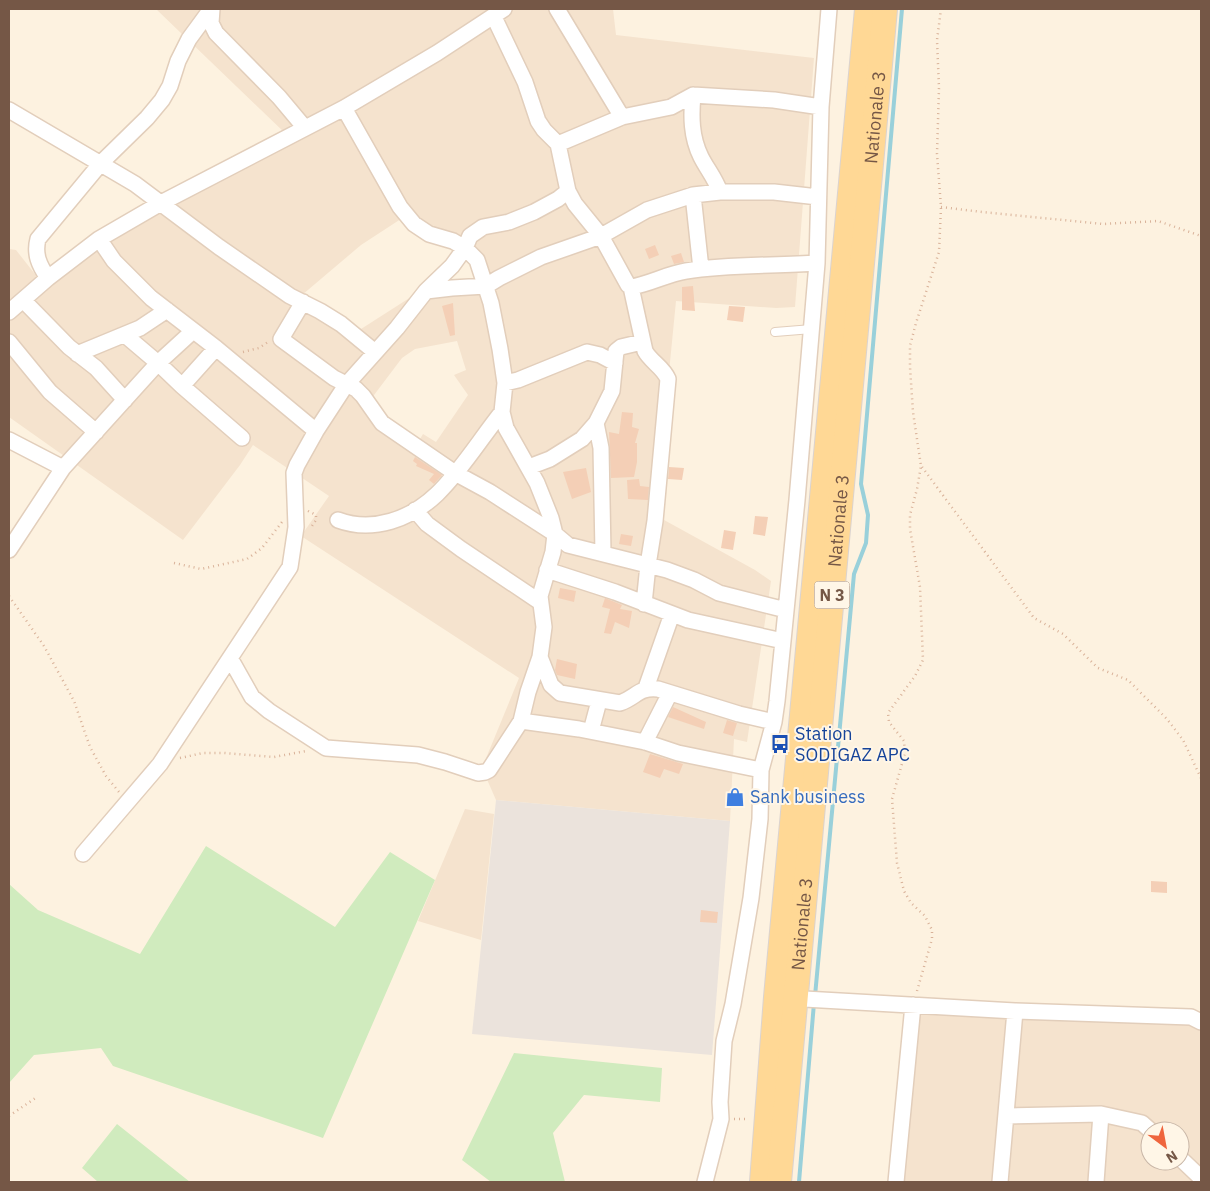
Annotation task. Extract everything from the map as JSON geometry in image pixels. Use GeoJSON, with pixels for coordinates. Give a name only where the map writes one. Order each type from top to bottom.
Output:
{"type":"FeatureCollection","features":[{"type":"Feature","properties":{"kind":"main road","name":"Nationale 3"},"geometry":{"type":"LineString","coordinates":[[779,1182],[785,998],[866,9]]}},
{"type":"Feature","properties":{"kind":"main road","name":"Nationale 3"},"geometry":{"type":"LineString","coordinates":[[762,1182],[785,998],[885,9]]}},
{"type":"Feature","properties":{"kind":"street"},"geometry":{"type":"LineString","coordinates":[[212,9],[211,23],[216,33],[280,98],[304,128]]}},
{"type":"Feature","properties":{"kind":"street"},"geometry":{"type":"LineString","coordinates":[[48,278],[40,266],[35,249],[38,239],[100,163],[147,118],[162,100],[170,86],[188,39],[212,9]]}},
{"type":"Feature","properties":{"kind":"street"},"geometry":{"type":"LineString","coordinates":[[557,9],[622,117]]}},
{"type":"Feature","properties":{"kind":"street"},"geometry":{"type":"LineString","coordinates":[[705,1182],[721,1119],[720,1102],[724,1041],[733,1004],[750,898],[760,819],[761,770],[774,722],[783,641],[817,263],[821,107],[829,9]]}},
{"type":"Feature","properties":{"kind":"street"},"geometry":{"type":"LineString","coordinates":[[9,312],[48,278],[100,239],[161,203],[344,108],[429,58],[499,13],[538,121],[558,144],[568,191],[575,204],[601,236],[624,282],[631,287],[642,342],[648,357],[664,371],[668,379],[655,521],[644,604]]}},
{"type":"Feature","properties":{"kind":"street"},"geometry":{"type":"LineString","coordinates":[[693,95],[691,114],[695,140],[702,158],[714,176],[720,192]]}},
{"type":"Feature","properties":{"kind":"street"},"geometry":{"type":"LineString","coordinates":[[558,144],[622,117],[671,107],[693,95],[774,100],[821,107]]}},
{"type":"Feature","properties":{"kind":"street"},"geometry":{"type":"LineString","coordinates":[[230,658],[252,697],[268,712],[326,748],[418,755],[478,773],[489,770],[521,721],[528,692],[540,657],[544,627],[540,602],[541,589],[553,552],[555,534],[549,512],[529,467],[506,428],[502,412],[505,383],[491,303],[477,260],[466,248],[453,241],[429,234],[414,224],[400,207],[344,108]]}},
{"type":"Feature","properties":{"kind":"street"},"geometry":{"type":"LineString","coordinates":[[9,110],[100,163],[161,203],[219,247],[290,296],[341,324],[375,352]]}},
{"type":"Feature","properties":{"kind":"street"},"geometry":{"type":"LineString","coordinates":[[84,854],[160,764],[290,567],[296,526],[294,473],[297,464],[328,410],[346,385],[397,328],[426,291],[452,266],[466,248],[470,236],[476,230],[509,222],[534,212],[558,199],[568,191]]}},
{"type":"Feature","properties":{"kind":"street"},"geometry":{"type":"LineString","coordinates":[[426,291],[486,286],[541,258],[601,236],[647,210],[694,195],[720,192],[774,192],[818,196]]}},
{"type":"Feature","properties":{"kind":"street"},"geometry":{"type":"LineString","coordinates":[[694,195],[701,269]]}},
{"type":"Feature","properties":{"kind":"street"},"geometry":{"type":"LineString","coordinates":[[100,239],[114,261],[151,298],[216,348],[316,431]]}},
{"type":"Feature","properties":{"kind":"street"},"geometry":{"type":"LineString","coordinates":[[631,287],[644,285],[683,271],[817,263]]}},
{"type":"Feature","properties":{"kind":"street"},"geometry":{"type":"LineString","coordinates":[[23,300],[77,354],[96,368],[125,400]]}},
{"type":"Feature","properties":{"kind":"street"},"geometry":{"type":"LineString","coordinates":[[303,302],[281,339],[334,378],[356,390],[363,396],[382,423],[455,473],[490,492],[555,534],[568,545],[648,565],[694,580],[720,593],[786,610]]}},
{"type":"Feature","properties":{"kind":"street"},"geometry":{"type":"LineString","coordinates":[[77,354],[125,335],[154,320],[167,310]]}},
{"type":"Feature","properties":{"kind":"street"},"geometry":{"type":"LineString","coordinates":[[9,550],[63,468],[158,363],[193,331]]}},
{"type":"Feature","properties":{"kind":"street"},"geometry":{"type":"LineString","coordinates":[[125,335],[242,438]]}},
{"type":"Feature","properties":{"kind":"street"},"geometry":{"type":"LineString","coordinates":[[9,342],[50,392],[96,432]]}},
{"type":"Feature","properties":{"kind":"street"},"geometry":{"type":"LineString","coordinates":[[529,467],[550,459],[582,439],[596,423],[612,391],[616,351],[619,348],[642,342]]}},
{"type":"Feature","properties":{"kind":"street"},"geometry":{"type":"LineString","coordinates":[[96,368],[99,346]]}},
{"type":"Feature","properties":{"kind":"street"},"geometry":{"type":"LineString","coordinates":[[182,386],[216,348]]}},
{"type":"Feature","properties":{"kind":"street"},"geometry":{"type":"LineString","coordinates":[[505,383],[518,380],[588,352],[600,355],[615,363]]}},
{"type":"Feature","properties":{"kind":"street"},"geometry":{"type":"LineString","coordinates":[[299,416],[328,410]]}},
{"type":"Feature","properties":{"kind":"street"},"geometry":{"type":"LineString","coordinates":[[338,520],[357,525],[385,524],[414,510],[437,495],[502,412]]}},
{"type":"Feature","properties":{"kind":"street"},"geometry":{"type":"LineString","coordinates":[[596,423],[601,448],[603,553]]}},
{"type":"Feature","properties":{"kind":"street"},"geometry":{"type":"LineString","coordinates":[[9,440],[63,468]]}},
{"type":"Feature","properties":{"kind":"street"},"geometry":{"type":"LineString","coordinates":[[414,510],[427,524],[460,549],[540,602]]}},
{"type":"Feature","properties":{"kind":"street"},"geometry":{"type":"LineString","coordinates":[[547,570],[688,620],[783,641]]}},
{"type":"Feature","properties":{"kind":"street"},"geometry":{"type":"LineString","coordinates":[[540,657],[554,689],[560,693],[620,703],[646,688],[672,614]]}},
{"type":"Feature","properties":{"kind":"street"},"geometry":{"type":"LineString","coordinates":[[646,688],[658,689],[739,714],[774,722]]}},
{"type":"Feature","properties":{"kind":"street"},"geometry":{"type":"LineString","coordinates":[[645,742],[670,693]]}},
{"type":"Feature","properties":{"kind":"street"},"geometry":{"type":"LineString","coordinates":[[591,731],[599,700]]}},
{"type":"Feature","properties":{"kind":"street"},"geometry":{"type":"LineString","coordinates":[[521,721],[591,731],[645,742],[678,753],[761,770]]}},
{"type":"Feature","properties":{"kind":"street"},"geometry":{"type":"LineString","coordinates":[[785,998],[1015,1011],[1191,1017],[1201,1022]]}},
{"type":"Feature","properties":{"kind":"street"},"geometry":{"type":"LineString","coordinates":[[896,1182],[912,1004]]}},
{"type":"Feature","properties":{"kind":"street"},"geometry":{"type":"LineString","coordinates":[[1000,1182],[1015,1011]]}},
{"type":"Feature","properties":{"kind":"street"},"geometry":{"type":"LineString","coordinates":[[1007,1116],[1101,1114],[1140,1123]]}},
{"type":"Feature","properties":{"kind":"street"},"geometry":{"type":"LineString","coordinates":[[1096,1182],[1101,1114]]}},
{"type":"Feature","properties":{"kind":"street"},"geometry":{"type":"LineString","coordinates":[[1190,1168],[1201,1178]]}},
{"type":"Feature","properties":{"kind":"lane"},"geometry":{"type":"LineString","coordinates":[[775,332],[812,329]]}},
{"type":"Feature","properties":{"kind":"path"},"geometry":{"type":"LineString","coordinates":[[912,1004],[932,939],[932,930],[925,916],[911,903],[904,891],[897,863],[892,799],[905,753],[904,741],[889,722],[888,713],[916,676],[923,660],[920,587],[910,528],[910,515],[921,466],[913,412],[910,346],[938,252],[941,207],[936,154],[939,88],[937,40],[941,9]]}},
{"type":"Feature","properties":{"kind":"path"},"geometry":{"type":"LineString","coordinates":[[941,207],[1103,224],[1158,221],[1201,236]]}},
{"type":"Feature","properties":{"kind":"path"},"geometry":{"type":"LineString","coordinates":[[216,348],[240,353],[259,348],[270,341],[281,339]]}},
{"type":"Feature","properties":{"kind":"path"},"geometry":{"type":"LineString","coordinates":[[921,466],[1034,618],[1063,634],[1098,668],[1128,680],[1167,719],[1183,740],[1201,778]]}},
{"type":"Feature","properties":{"kind":"path"},"geometry":{"type":"LineString","coordinates":[[174,563],[201,569],[246,559],[262,548],[295,505]]}},
{"type":"Feature","properties":{"kind":"path"},"geometry":{"type":"LineString","coordinates":[[9,596],[44,646],[74,701],[90,747],[106,776],[126,802]]}},
{"type":"Feature","properties":{"kind":"path"},"geometry":{"type":"LineString","coordinates":[[160,764],[185,756],[203,753],[224,752],[274,756],[326,748]]}},
{"type":"Feature","properties":{"kind":"path"},"geometry":{"type":"LineString","coordinates":[[9,1116],[37,1097]]}},
{"type":"Feature","properties":{"kind":"shaded area"},"geometry":{"type":"Polygon","coordinates":[[[156,9],[613,9],[616,35],[814,58],[795,307],[776,308],[676,301],[655,515],[755,570],[771,581],[747,742],[734,739],[730,821],[496,800],[482,768],[519,678],[301,536],[329,496],[253,445],[183,540],[9,417],[9,249],[16,250],[38,278],[286,134],[156,9]],[[407,215],[361,245],[302,295],[361,329],[411,297],[445,284],[482,284],[472,256],[407,215]],[[457,341],[415,349],[402,358],[368,403],[416,446],[423,434],[436,442],[468,395],[454,375],[466,370],[457,341]]]}},
{"type":"Feature","properties":{"kind":"shaded area"},"geometry":{"type":"Polygon","coordinates":[[[496,800],[730,821],[712,1055],[472,1034],[496,800]]]}},
{"type":"Feature","properties":{"kind":"shaded area"},"geometry":{"type":"Polygon","coordinates":[[[465,809],[494,814],[481,940],[418,921],[465,809]]]}},
{"type":"Feature","properties":{"kind":"shaded area"},"geometry":{"type":"Polygon","coordinates":[[[910,1002],[1186,1011],[1201,1028],[1201,1182],[894,1182],[910,1002]]]}},
{"type":"Feature","properties":{"kind":"green space"},"geometry":{"type":"Polygon","coordinates":[[[206,846],[335,927],[390,852],[435,880],[323,1138],[113,1066],[101,1048],[34,1055],[9,1083],[9,884],[38,910],[140,954],[206,846]]]}},
{"type":"Feature","properties":{"kind":"green space"},"geometry":{"type":"Polygon","coordinates":[[[514,1053],[662,1068],[660,1102],[584,1095],[553,1133],[565,1182],[491,1182],[462,1160],[514,1053]]]}},
{"type":"Feature","properties":{"kind":"green space"},"geometry":{"type":"Polygon","coordinates":[[[117,1124],[190,1182],[98,1182],[82,1168],[117,1124]]]}},
{"type":"Feature","properties":{"kind":"building"},"geometry":{"type":"Polygon","coordinates":[[[655,245],[659,255],[649,259],[645,249],[655,245]]]}},
{"type":"Feature","properties":{"kind":"building"},"geometry":{"type":"Polygon","coordinates":[[[681,253],[684,262],[674,264],[671,256],[681,253]]]}},
{"type":"Feature","properties":{"kind":"building"},"geometry":{"type":"Polygon","coordinates":[[[693,286],[695,311],[682,310],[682,287],[693,286]]]}},
{"type":"Feature","properties":{"kind":"building"},"geometry":{"type":"Polygon","coordinates":[[[453,303],[455,335],[450,336],[442,306],[453,303]]]}},
{"type":"Feature","properties":{"kind":"building"},"geometry":{"type":"Polygon","coordinates":[[[729,306],[745,307],[743,322],[727,320],[729,306]]]}},
{"type":"Feature","properties":{"kind":"building"},"geometry":{"type":"Polygon","coordinates":[[[622,412],[633,413],[632,427],[639,429],[635,443],[637,443],[637,462],[634,477],[611,478],[609,432],[619,434],[622,412]]]}},
{"type":"Feature","properties":{"kind":"building"},"geometry":{"type":"Polygon","coordinates":[[[415,457],[442,475],[434,484],[429,480],[434,474],[416,466],[417,464],[413,461],[415,457]]]}},
{"type":"Feature","properties":{"kind":"building"},"geometry":{"type":"Polygon","coordinates":[[[669,467],[684,468],[682,480],[668,479],[669,467]]]}},
{"type":"Feature","properties":{"kind":"building"},"geometry":{"type":"Polygon","coordinates":[[[586,468],[591,492],[572,499],[563,472],[586,468]]]}},
{"type":"Feature","properties":{"kind":"building"},"geometry":{"type":"Polygon","coordinates":[[[639,479],[640,486],[649,487],[648,500],[628,499],[627,480],[639,479]]]}},
{"type":"Feature","properties":{"kind":"building"},"geometry":{"type":"Polygon","coordinates":[[[755,516],[768,517],[765,536],[753,534],[755,516]]]}},
{"type":"Feature","properties":{"kind":"building"},"geometry":{"type":"Polygon","coordinates":[[[724,530],[736,532],[733,550],[721,548],[724,530]]]}},
{"type":"Feature","properties":{"kind":"building"},"geometry":{"type":"Polygon","coordinates":[[[621,534],[633,536],[631,546],[619,544],[621,534]]]}},
{"type":"Feature","properties":{"kind":"building"},"geometry":{"type":"Polygon","coordinates":[[[560,588],[576,591],[574,602],[558,598],[560,588]]]}},
{"type":"Feature","properties":{"kind":"building"},"geometry":{"type":"Polygon","coordinates":[[[605,598],[622,605],[620,609],[632,611],[629,628],[615,622],[611,634],[604,633],[610,609],[602,607],[605,598]]]}},
{"type":"Feature","properties":{"kind":"building"},"geometry":{"type":"Polygon","coordinates":[[[557,659],[577,664],[575,679],[557,675],[555,670],[557,659]]]}},
{"type":"Feature","properties":{"kind":"building"},"geometry":{"type":"Polygon","coordinates":[[[673,707],[706,722],[704,729],[668,717],[673,707]]]}},
{"type":"Feature","properties":{"kind":"building"},"geometry":{"type":"Polygon","coordinates":[[[727,720],[737,723],[733,736],[723,733],[727,720]]]}},
{"type":"Feature","properties":{"kind":"building"},"geometry":{"type":"Polygon","coordinates":[[[650,754],[683,764],[679,774],[664,769],[660,778],[643,772],[650,754]]]}},
{"type":"Feature","properties":{"kind":"building"},"geometry":{"type":"Polygon","coordinates":[[[1151,881],[1167,882],[1167,893],[1151,892],[1151,881]]]}},
{"type":"Feature","properties":{"kind":"building"},"geometry":{"type":"Polygon","coordinates":[[[701,910],[718,912],[717,923],[700,922],[701,910]]]}},
{"type":"Feature","properties":{"kind":"waterway"},"geometry":{"type":"LineString","coordinates":[[815,996],[854,574],[866,543],[868,515],[861,484],[902,9]]}},
{"type":"Feature","properties":{"kind":"waterway"},"geometry":{"type":"LineString","coordinates":[[799,1182],[814,1003]]}},
{"type":"Feature","properties":{"kind":"place","name":"Station SODIGAZ APC"},"geometry":{"type":"Point","coordinates":[780,744]}},
{"type":"Feature","properties":{"kind":"place","name":"Sank business"},"geometry":{"type":"Point","coordinates":[735,797]}}]}
